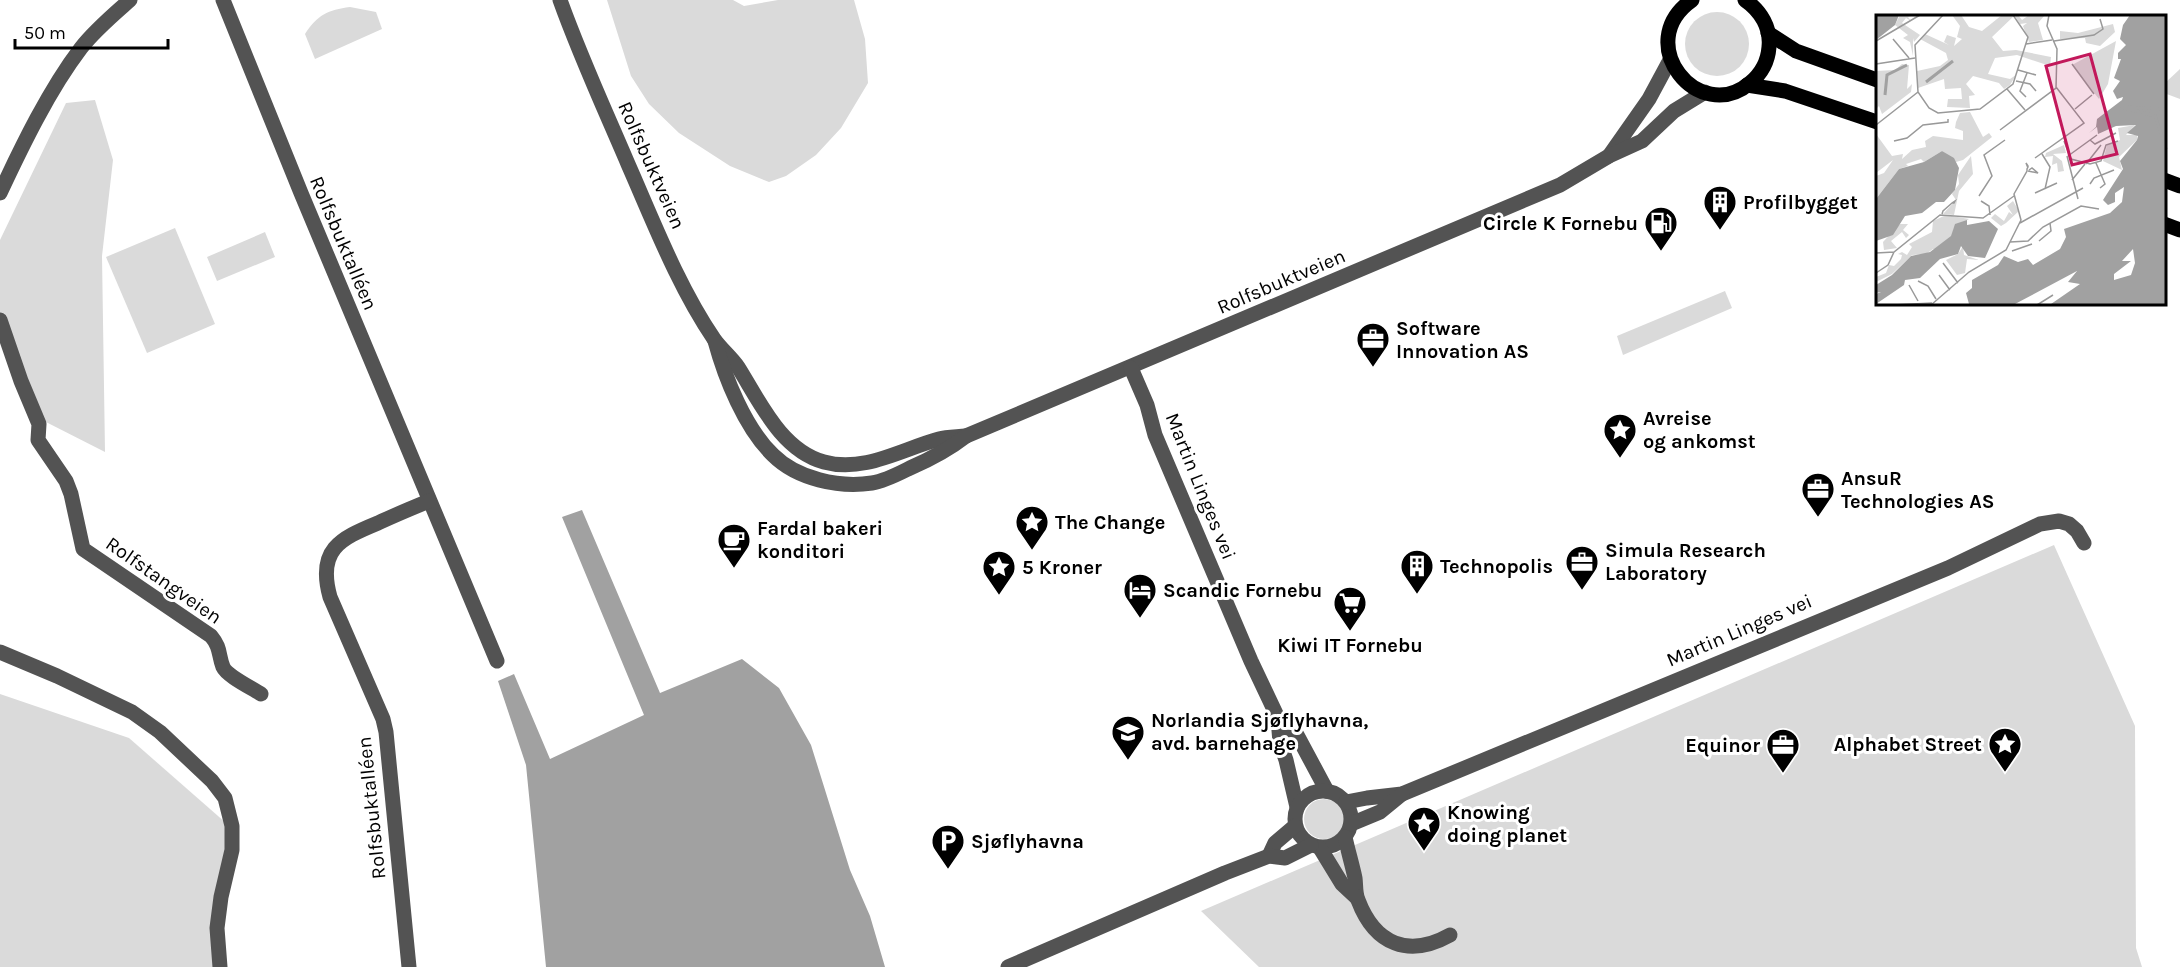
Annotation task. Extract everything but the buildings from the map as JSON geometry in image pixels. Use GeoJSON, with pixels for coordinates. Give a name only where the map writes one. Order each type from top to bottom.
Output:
{"type":"FeatureCollection","features":[{"type":"Feature","properties":{"kind":"main road"},"geometry":{"type":"LineString","coordinates":[[1692,0],[1677,7],[1669,31],[1670,60],[1676,71],[1693,87],[1705,92],[1727,93],[1747,85],[1763,68],[1768,57],[1768,33],[1761,15],[1746,0]]}},
{"type":"Feature","properties":{"kind":"main road"},"geometry":{"type":"LineString","coordinates":[[1768,33],[1796,51],[1876,80]]}},
{"type":"Feature","properties":{"kind":"main road"},"geometry":{"type":"LineString","coordinates":[[1747,85],[1785,91],[1876,122]]}},
{"type":"Feature","properties":{"kind":"main road"},"geometry":{"type":"LineString","coordinates":[[2165,181],[2180,186]]}},
{"type":"Feature","properties":{"kind":"main road"},"geometry":{"type":"LineString","coordinates":[[2165,225],[2180,230]]}},
{"type":"Feature","properties":{"kind":"street"},"geometry":{"type":"LineString","coordinates":[[0,193],[61,78],[81,48],[130,0]]}},
{"type":"Feature","properties":{"kind":"street","name":"Rolfsbuktalléen"},"geometry":{"type":"LineString","coordinates":[[223,0],[301,193],[497,661]]}},
{"type":"Feature","properties":{"kind":"street","name":"Rolfsbuktveien"},"geometry":{"type":"LineString","coordinates":[[561,0],[655,225],[682,282],[715,341],[723,370],[759,438],[773,455],[783,463],[809,476],[844,484],[874,483],[946,452],[966,436]]}},
{"type":"Feature","properties":{"kind":"street","name":"Rolfsbuktveien"},"geometry":{"type":"LineString","coordinates":[[1609,156],[1649,99],[1670,60]]}},
{"type":"Feature","properties":{"kind":"street","name":"Rolfsbuktveien"},"geometry":{"type":"LineString","coordinates":[[715,341],[734,361],[777,428],[795,447],[814,458],[834,464],[864,464],[940,439],[966,436],[1526,201],[1560,185],[1609,156],[1642,141],[1674,111],[1705,92]]}},
{"type":"Feature","properties":{"kind":"street","name":"Rolfstangveien"},"geometry":{"type":"LineString","coordinates":[[0,320],[24,390],[39,424],[38,440],[58,468],[71,494],[83,549],[211,636],[219,645],[223,668],[228,674],[261,694]]}},
{"type":"Feature","properties":{"kind":"street","name":"Martin Linges vei"},"geometry":{"type":"LineString","coordinates":[[1131,368],[1147,405],[1155,435],[1251,661],[1278,718],[1280,744],[1297,807]]}},
{"type":"Feature","properties":{"kind":"street","name":"Rolfsbuktalléen"},"geometry":{"type":"LineString","coordinates":[[409,967],[386,732],[330,597],[325,578],[331,553],[346,536],[429,501]]}},
{"type":"Feature","properties":{"kind":"street","name":"Martin Linges vei"},"geometry":{"type":"LineString","coordinates":[[1346,802],[1402,794],[1948,568],[2040,524],[2059,520],[2069,524],[2077,531],[2084,543]]}},
{"type":"Feature","properties":{"kind":"street"},"geometry":{"type":"LineString","coordinates":[[0,652],[132,712],[160,732],[212,781],[225,798],[232,826],[232,850],[221,897],[218,928],[220,967]]}},
{"type":"Feature","properties":{"kind":"street","name":"Martin Linges vei"},"geometry":{"type":"LineString","coordinates":[[1278,718],[1297,735],[1327,791]]}},
{"type":"Feature","properties":{"kind":"street"},"geometry":{"type":"LineString","coordinates":[[1357,898],[1348,831],[1351,814],[1346,802],[1336,794],[1315,791],[1297,807],[1294,817],[1295,826],[1301,837],[1316,846],[1342,884],[1357,898],[1378,932],[1405,946],[1435,944],[1450,935]]}},
{"type":"Feature","properties":{"kind":"street","name":"Martin Linges vei"},"geometry":{"type":"LineString","coordinates":[[1348,831],[1380,812],[1402,794]]}},
{"type":"Feature","properties":{"kind":"street"},"geometry":{"type":"LineString","coordinates":[[1269,856],[1275,843],[1295,826]]}},
{"type":"Feature","properties":{"kind":"street"},"geometry":{"type":"LineString","coordinates":[[1008,967],[1269,856],[1285,858],[1316,846],[1335,845],[1348,831]]}},
{"type":"Feature","properties":{"kind":"shaded area"},"geometry":{"type":"Polygon","coordinates":[[[607,0],[733,0],[744,6],[778,0],[854,0],[865,39],[868,83],[841,128],[816,155],[786,176],[769,182],[730,166],[679,133],[649,104],[631,76],[607,0]]]}},
{"type":"Feature","properties":{"kind":"shaded area"},"geometry":{"type":"Polygon","coordinates":[[[350,7],[376,12],[382,29],[315,59],[305,34],[314,22],[324,15],[350,7]]]}},
{"type":"Feature","properties":{"kind":"shaded area"},"geometry":{"type":"Polygon","coordinates":[[[1711,12],[1723,12],[1740,21],[1747,32],[1749,44],[1747,56],[1740,67],[1723,76],[1711,76],[1699,71],[1690,62],[1685,50],[1685,38],[1690,26],[1699,17],[1711,12]]]}},
{"type":"Feature","properties":{"kind":"shaded area"},"geometry":{"type":"Polygon","coordinates":[[[2180,69],[2180,99],[2165,93],[2165,83],[2180,69]]]}},
{"type":"Feature","properties":{"kind":"shaded area"},"geometry":{"type":"Polygon","coordinates":[[[95,100],[113,160],[102,256],[105,452],[42,420],[0,314],[0,240],[66,103],[95,100]]]}},
{"type":"Feature","properties":{"kind":"shaded area"},"geometry":{"type":"Polygon","coordinates":[[[175,228],[215,324],[147,353],[106,257],[175,228]]]}},
{"type":"Feature","properties":{"kind":"shaded area"},"geometry":{"type":"Polygon","coordinates":[[[265,232],[275,257],[217,281],[207,257],[265,232]]]}},
{"type":"Feature","properties":{"kind":"shaded area"},"geometry":{"type":"Polygon","coordinates":[[[1725,291],[1732,308],[1623,355],[1617,336],[1725,291]]]}},
{"type":"Feature","properties":{"kind":"shaded area"},"geometry":{"type":"Polygon","coordinates":[[[582,510],[660,693],[742,659],[779,688],[811,745],[850,870],[870,916],[885,967],[546,967],[526,765],[498,681],[514,674],[550,759],[644,715],[562,517],[582,510]]]}},
{"type":"Feature","properties":{"kind":"shaded area"},"geometry":{"type":"Polygon","coordinates":[[[2054,545],[2135,726],[2136,948],[2142,967],[1259,967],[1201,911],[2054,545]]]}},
{"type":"Feature","properties":{"kind":"shaded area"},"geometry":{"type":"Polygon","coordinates":[[[0,694],[129,738],[226,823],[223,967],[0,967],[0,694]]]}},
{"type":"Feature","properties":{"kind":"shaded area"},"geometry":{"type":"Polygon","coordinates":[[[1324,799],[1332,800],[1338,805],[1343,811],[1343,827],[1338,833],[1332,838],[1324,839],[1316,838],[1310,833],[1305,827],[1304,819],[1305,811],[1310,805],[1316,800],[1324,799]]]}},
{"type":"Feature","properties":{"kind":"place","name":"Profilbygget"},"geometry":{"type":"Point","coordinates":[1720,231]}},
{"type":"Feature","properties":{"kind":"place","name":"Circle K Fornebu"},"geometry":{"type":"Point","coordinates":[1661,252]}},
{"type":"Feature","properties":{"kind":"place","name":"Software Innovation AS"},"geometry":{"type":"Point","coordinates":[1373,368]}},
{"type":"Feature","properties":{"kind":"place","name":"Avreise og ankomst"},"geometry":{"type":"Point","coordinates":[1620,459]}},
{"type":"Feature","properties":{"kind":"place","name":"AnsuR Technologies AS"},"geometry":{"type":"Point","coordinates":[1818,518]}},
{"type":"Feature","properties":{"kind":"place","name":"The Change"},"geometry":{"type":"Point","coordinates":[1032,551]}},
{"type":"Feature","properties":{"kind":"place","name":"Fardal bakeri konditori"},"geometry":{"type":"Point","coordinates":[734,569]}},
{"type":"Feature","properties":{"kind":"place","name":"Simula Research Laboratory"},"geometry":{"type":"Point","coordinates":[1582,591]}},
{"type":"Feature","properties":{"kind":"place","name":"Technopolis"},"geometry":{"type":"Point","coordinates":[1417,595]}},
{"type":"Feature","properties":{"kind":"place","name":"5 Kroner"},"geometry":{"type":"Point","coordinates":[999,596]}},
{"type":"Feature","properties":{"kind":"place","name":"Scandic Fornebu"},"geometry":{"type":"Point","coordinates":[1140,619]}},
{"type":"Feature","properties":{"kind":"place","name":"Kiwi IT Fornebu"},"geometry":{"type":"Point","coordinates":[1350,632]}},
{"type":"Feature","properties":{"kind":"place","name":"Norlandia Sjøflyhavna, avd. barnehage"},"geometry":{"type":"Point","coordinates":[1128,761]}},
{"type":"Feature","properties":{"kind":"place","name":"Alphabet Street"},"geometry":{"type":"Point","coordinates":[2005,773]}},
{"type":"Feature","properties":{"kind":"place","name":"Equinor"},"geometry":{"type":"Point","coordinates":[1783,774]}},
{"type":"Feature","properties":{"kind":"place","name":"Knowing doing planet"},"geometry":{"type":"Point","coordinates":[1424,852]}},
{"type":"Feature","properties":{"kind":"place","name":"Sjøflyhavna"},"geometry":{"type":"Point","coordinates":[948,870]}}]}
